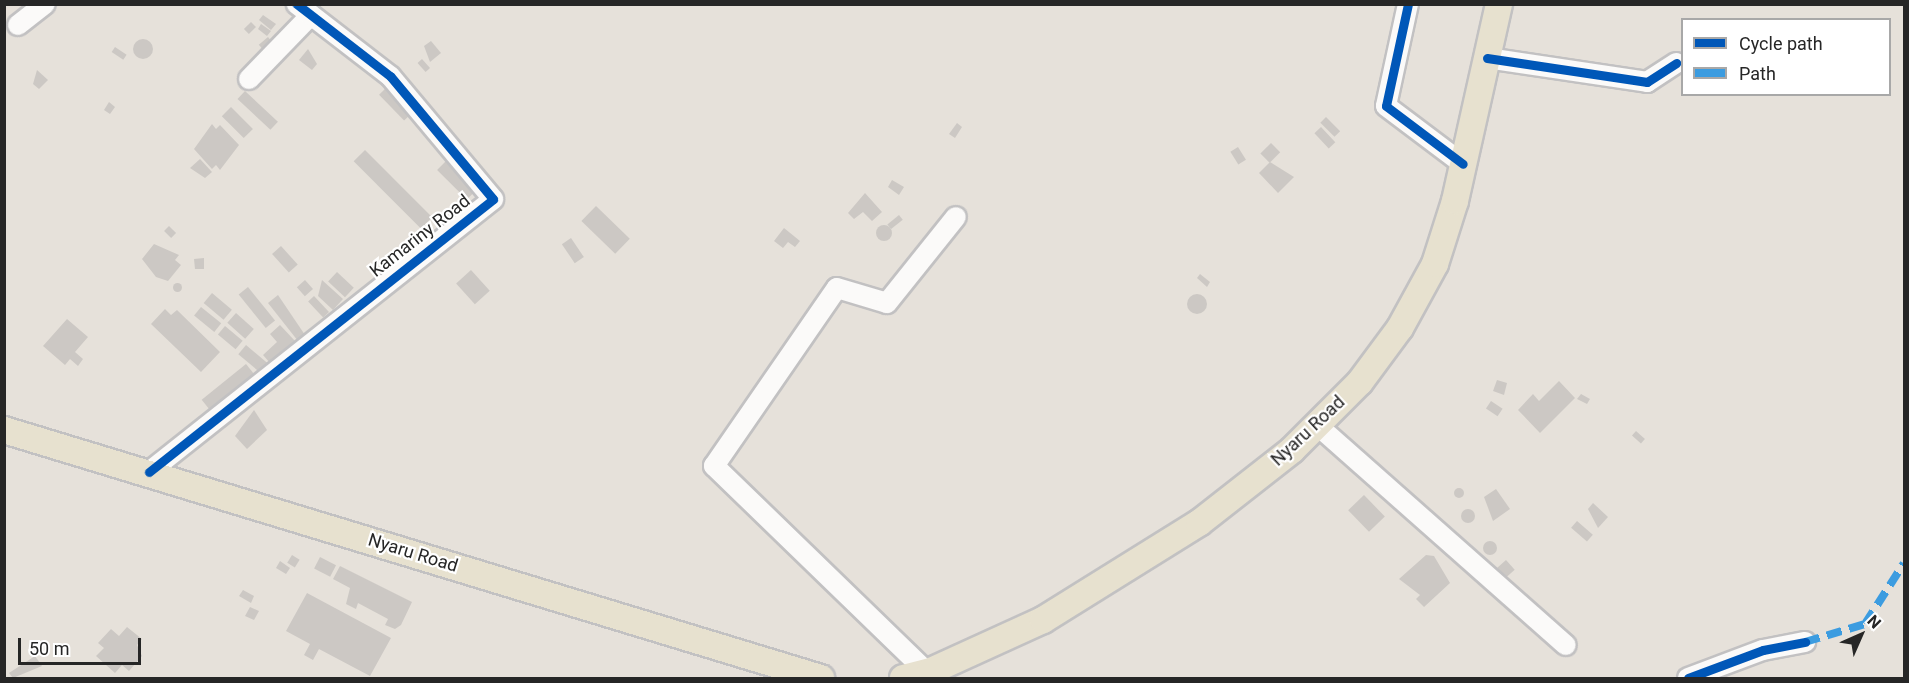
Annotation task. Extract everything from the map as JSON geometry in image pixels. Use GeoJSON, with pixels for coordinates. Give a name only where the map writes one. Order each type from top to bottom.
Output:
{"type":"FeatureCollection","features":[{"type":"Feature","properties":{"kind":"main road","name":"Nyaru Road"},"geometry":{"type":"LineString","coordinates":[[903,678],[932,675],[1043,620],[1199,523],[1317,425],[1360,382],[1400,328],[1435,264],[1463,164],[1499,4]]}},
{"type":"Feature","properties":{"kind":"main road","name":"Nyaru Road"},"geometry":{"type":"LineString","coordinates":[[4,430],[149,472],[821,678]]}},
{"type":"Feature","properties":{"kind":"street"},"geometry":{"type":"LineString","coordinates":[[18,25],[45,4]]}},
{"type":"Feature","properties":{"kind":"street"},"geometry":{"type":"LineString","coordinates":[[1408,4],[1386,106],[1463,164]]}},
{"type":"Feature","properties":{"kind":"street"},"geometry":{"type":"LineString","coordinates":[[249,79],[304,10]]}},
{"type":"Feature","properties":{"kind":"street","name":"Kamariny Road"},"geometry":{"type":"LineString","coordinates":[[149,472],[493,199],[390,76],[304,10]]}},
{"type":"Feature","properties":{"kind":"street"},"geometry":{"type":"LineString","coordinates":[[1487,58],[1647,82],[1676,63]]}},
{"type":"Feature","properties":{"kind":"street"},"geometry":{"type":"LineString","coordinates":[[932,675],[714,466],[837,288],[887,303],[956,217]]}},
{"type":"Feature","properties":{"kind":"street"},"geometry":{"type":"LineString","coordinates":[[1317,425],[1566,645]]}},
{"type":"Feature","properties":{"kind":"street"},"geometry":{"type":"LineString","coordinates":[[1688,678],[1763,650],[1805,642]]}},
{"type":"Feature","properties":{"kind":"building"},"geometry":{"type":"Polygon","coordinates":[[[263,15],[276,24],[271,30],[259,20],[263,15]]]}},
{"type":"Feature","properties":{"kind":"building"},"geometry":{"type":"Polygon","coordinates":[[[251,22],[256,27],[249,34],[244,29],[251,22]]]}},
{"type":"Feature","properties":{"kind":"building"},"geometry":{"type":"Polygon","coordinates":[[[261,24],[271,31],[267,36],[258,29],[261,24]]]}},
{"type":"Feature","properties":{"kind":"building"},"geometry":{"type":"Polygon","coordinates":[[[268,37],[273,43],[264,51],[259,45],[268,37]]]}},
{"type":"Feature","properties":{"kind":"building"},"geometry":{"type":"Polygon","coordinates":[[[143,39],[150,42],[153,49],[150,56],[143,59],[136,56],[133,49],[136,42],[143,39]]]}},
{"type":"Feature","properties":{"kind":"building"},"geometry":{"type":"Polygon","coordinates":[[[431,41],[441,53],[430,62],[424,46],[431,41]]]}},
{"type":"Feature","properties":{"kind":"building"},"geometry":{"type":"Polygon","coordinates":[[[115,47],[127,55],[123,60],[112,52],[115,47]]]}},
{"type":"Feature","properties":{"kind":"building"},"geometry":{"type":"Polygon","coordinates":[[[308,49],[317,64],[312,70],[299,60],[308,49]]]}},
{"type":"Feature","properties":{"kind":"building"},"geometry":{"type":"Polygon","coordinates":[[[422,59],[430,68],[426,72],[418,63],[422,59]]]}},
{"type":"Feature","properties":{"kind":"building"},"geometry":{"type":"Polygon","coordinates":[[[37,70],[48,80],[39,89],[33,84],[37,70]]]}},
{"type":"Feature","properties":{"kind":"building"},"geometry":{"type":"Polygon","coordinates":[[[387,87],[412,113],[404,121],[379,95],[387,87]]]}},
{"type":"Feature","properties":{"kind":"building"},"geometry":{"type":"Polygon","coordinates":[[[245,91],[278,122],[270,130],[237,99],[245,91]]]}},
{"type":"Feature","properties":{"kind":"building"},"geometry":{"type":"Polygon","coordinates":[[[109,102],[115,107],[110,114],[104,110],[109,102]]]}},
{"type":"Feature","properties":{"kind":"building"},"geometry":{"type":"Polygon","coordinates":[[[231,107],[253,129],[244,138],[222,116],[231,107]]]}},
{"type":"Feature","properties":{"kind":"building"},"geometry":{"type":"Polygon","coordinates":[[[1326,117],[1340,131],[1334,137],[1320,123],[1326,117]]]}},
{"type":"Feature","properties":{"kind":"building"},"geometry":{"type":"Polygon","coordinates":[[[957,123],[962,127],[955,138],[949,134],[957,123]]]}},
{"type":"Feature","properties":{"kind":"building"},"geometry":{"type":"Polygon","coordinates":[[[212,124],[216,129],[220,125],[239,145],[220,170],[216,165],[212,169],[194,149],[212,124]]]}},
{"type":"Feature","properties":{"kind":"building"},"geometry":{"type":"Polygon","coordinates":[[[1321,127],[1335,142],[1329,148],[1314,133],[1321,127]]]}},
{"type":"Feature","properties":{"kind":"building"},"geometry":{"type":"Polygon","coordinates":[[[1271,143],[1280,152],[1270,163],[1260,154],[1271,143]]]}},
{"type":"Feature","properties":{"kind":"building"},"geometry":{"type":"Polygon","coordinates":[[[1238,147],[1246,160],[1238,164],[1230,152],[1238,147]]]}},
{"type":"Feature","properties":{"kind":"building"},"geometry":{"type":"Polygon","coordinates":[[[365,150],[432,217],[421,228],[354,161],[365,150]]]}},
{"type":"Feature","properties":{"kind":"building"},"geometry":{"type":"Polygon","coordinates":[[[200,159],[212,172],[205,178],[190,168],[200,159]]]}},
{"type":"Feature","properties":{"kind":"building"},"geometry":{"type":"Polygon","coordinates":[[[447,160],[477,190],[467,200],[437,170],[447,160]]]}},
{"type":"Feature","properties":{"kind":"building"},"geometry":{"type":"Polygon","coordinates":[[[1270,162],[1294,177],[1278,193],[1259,173],[1270,162]]]}},
{"type":"Feature","properties":{"kind":"building"},"geometry":{"type":"Polygon","coordinates":[[[892,180],[904,187],[899,195],[888,187],[892,180]]]}},
{"type":"Feature","properties":{"kind":"building"},"geometry":{"type":"Polygon","coordinates":[[[865,193],[882,212],[872,221],[863,212],[854,219],[848,213],[865,193]]]}},
{"type":"Feature","properties":{"kind":"building"},"geometry":{"type":"Polygon","coordinates":[[[596,206],[630,239],[615,254],[581,221],[596,206]]]}},
{"type":"Feature","properties":{"kind":"building"},"geometry":{"type":"Polygon","coordinates":[[[899,215],[903,220],[891,229],[887,224],[899,215]]]}},
{"type":"Feature","properties":{"kind":"building"},"geometry":{"type":"Polygon","coordinates":[[[881,225],[887,225],[892,233],[890,239],[881,241],[876,236],[876,230],[881,225]]]}},
{"type":"Feature","properties":{"kind":"building"},"geometry":{"type":"Polygon","coordinates":[[[169,226],[176,233],[171,238],[164,231],[169,226]]]}},
{"type":"Feature","properties":{"kind":"building"},"geometry":{"type":"Polygon","coordinates":[[[784,228],[800,241],[795,247],[788,242],[783,248],[774,241],[784,228]]]}},
{"type":"Feature","properties":{"kind":"building"},"geometry":{"type":"Polygon","coordinates":[[[571,238],[584,257],[575,263],[562,244],[571,238]]]}},
{"type":"Feature","properties":{"kind":"building"},"geometry":{"type":"Polygon","coordinates":[[[154,244],[179,255],[175,260],[181,265],[168,281],[156,277],[142,259],[154,244]]]}},
{"type":"Feature","properties":{"kind":"building"},"geometry":{"type":"Polygon","coordinates":[[[281,246],[298,265],[289,273],[272,254],[281,246]]]}},
{"type":"Feature","properties":{"kind":"building"},"geometry":{"type":"Polygon","coordinates":[[[204,258],[204,269],[195,269],[194,259],[204,258]]]}},
{"type":"Feature","properties":{"kind":"building"},"geometry":{"type":"Polygon","coordinates":[[[471,270],[490,291],[475,304],[456,283],[471,270]]]}},
{"type":"Feature","properties":{"kind":"building"},"geometry":{"type":"Polygon","coordinates":[[[337,272],[354,288],[345,297],[328,282],[337,272]]]}},
{"type":"Feature","properties":{"kind":"building"},"geometry":{"type":"Polygon","coordinates":[[[1200,274],[1210,282],[1207,287],[1197,278],[1200,274]]]}},
{"type":"Feature","properties":{"kind":"building"},"geometry":{"type":"Polygon","coordinates":[[[305,280],[313,289],[305,296],[297,287],[305,280]]]}},
{"type":"Feature","properties":{"kind":"building"},"geometry":{"type":"Polygon","coordinates":[[[322,280],[343,299],[333,310],[318,296],[322,280]]]}},
{"type":"Feature","properties":{"kind":"building"},"geometry":{"type":"Polygon","coordinates":[[[177,282],[182,287],[177,292],[172,287],[177,282]]]}},
{"type":"Feature","properties":{"kind":"building"},"geometry":{"type":"Polygon","coordinates":[[[248,287],[275,320],[266,328],[239,295],[248,287]]]}},
{"type":"Feature","properties":{"kind":"building"},"geometry":{"type":"Polygon","coordinates":[[[212,293],[232,310],[224,320],[204,303],[212,293]]]}},
{"type":"Feature","properties":{"kind":"building"},"geometry":{"type":"Polygon","coordinates":[[[1197,294],[1204,297],[1207,304],[1204,311],[1197,314],[1190,311],[1187,304],[1190,297],[1197,294]]]}},
{"type":"Feature","properties":{"kind":"building"},"geometry":{"type":"Polygon","coordinates":[[[278,295],[305,335],[298,341],[268,303],[278,295]]]}},
{"type":"Feature","properties":{"kind":"building"},"geometry":{"type":"Polygon","coordinates":[[[314,296],[329,312],[323,318],[308,301],[314,296]]]}},
{"type":"Feature","properties":{"kind":"building"},"geometry":{"type":"Polygon","coordinates":[[[201,307],[221,323],[214,332],[194,316],[201,307]]]}},
{"type":"Feature","properties":{"kind":"building"},"geometry":{"type":"Polygon","coordinates":[[[165,309],[171,315],[177,310],[220,352],[201,372],[151,324],[165,309]]]}},
{"type":"Feature","properties":{"kind":"building"},"geometry":{"type":"Polygon","coordinates":[[[236,313],[254,329],[245,339],[227,323],[236,313]]]}},
{"type":"Feature","properties":{"kind":"building"},"geometry":{"type":"Polygon","coordinates":[[[67,319],[88,337],[75,352],[83,359],[78,366],[70,359],[65,365],[43,346],[67,319]]]}},
{"type":"Feature","properties":{"kind":"building"},"geometry":{"type":"Polygon","coordinates":[[[280,325],[295,341],[270,363],[263,355],[277,342],[270,334],[280,325]]]}},
{"type":"Feature","properties":{"kind":"building"},"geometry":{"type":"Polygon","coordinates":[[[225,326],[243,341],[236,349],[218,334],[225,326]]]}},
{"type":"Feature","properties":{"kind":"building"},"geometry":{"type":"Polygon","coordinates":[[[246,345],[271,366],[264,375],[238,354],[246,345]]]}},
{"type":"Feature","properties":{"kind":"building"},"geometry":{"type":"Polygon","coordinates":[[[246,364],[255,375],[211,411],[202,400],[246,364]]]}},
{"type":"Feature","properties":{"kind":"building"},"geometry":{"type":"Polygon","coordinates":[[[1497,380],[1507,383],[1504,395],[1493,391],[1497,380]]]}},
{"type":"Feature","properties":{"kind":"building"},"geometry":{"type":"Polygon","coordinates":[[[1559,381],[1575,398],[1540,433],[1518,410],[1533,394],[1539,401],[1559,381]]]}},
{"type":"Feature","properties":{"kind":"building"},"geometry":{"type":"Polygon","coordinates":[[[1581,394],[1590,399],[1587,404],[1577,399],[1581,394]]]}},
{"type":"Feature","properties":{"kind":"building"},"geometry":{"type":"Polygon","coordinates":[[[1491,401],[1503,409],[1498,416],[1486,408],[1491,401]]]}},
{"type":"Feature","properties":{"kind":"building"},"geometry":{"type":"Polygon","coordinates":[[[254,410],[267,430],[247,449],[235,436],[254,410]]]}},
{"type":"Feature","properties":{"kind":"building"},"geometry":{"type":"Polygon","coordinates":[[[1636,431],[1645,439],[1641,443],[1632,435],[1636,431]]]}},
{"type":"Feature","properties":{"kind":"building"},"geometry":{"type":"Polygon","coordinates":[[[1459,488],[1463,489],[1463,497],[1459,498],[1455,497],[1454,493],[1455,489],[1459,488]]]}},
{"type":"Feature","properties":{"kind":"building"},"geometry":{"type":"Polygon","coordinates":[[[1496,489],[1510,509],[1493,521],[1484,497],[1496,489]]]}},
{"type":"Feature","properties":{"kind":"building"},"geometry":{"type":"Polygon","coordinates":[[[1364,495],[1385,517],[1369,532],[1348,510],[1364,495]]]}},
{"type":"Feature","properties":{"kind":"building"},"geometry":{"type":"Polygon","coordinates":[[[1593,503],[1608,517],[1598,528],[1588,509],[1593,503]]]}},
{"type":"Feature","properties":{"kind":"building"},"geometry":{"type":"Polygon","coordinates":[[[1465,509],[1471,509],[1475,516],[1471,523],[1465,523],[1461,519],[1461,513],[1465,509]]]}},
{"type":"Feature","properties":{"kind":"building"},"geometry":{"type":"Polygon","coordinates":[[[1577,521],[1593,535],[1587,542],[1571,528],[1577,521]]]}},
{"type":"Feature","properties":{"kind":"building"},"geometry":{"type":"Polygon","coordinates":[[[1490,541],[1495,543],[1497,548],[1495,553],[1490,555],[1485,553],[1483,548],[1485,543],[1490,541]]]}},
{"type":"Feature","properties":{"kind":"building"},"geometry":{"type":"Polygon","coordinates":[[[292,555],[300,560],[295,567],[287,563],[292,555]]]}},
{"type":"Feature","properties":{"kind":"building"},"geometry":{"type":"Polygon","coordinates":[[[1426,555],[1434,556],[1450,583],[1424,607],[1416,599],[1420,595],[1399,579],[1426,555]]]}},
{"type":"Feature","properties":{"kind":"building"},"geometry":{"type":"Polygon","coordinates":[[[320,557],[336,565],[330,577],[314,569],[320,557]]]}},
{"type":"Feature","properties":{"kind":"building"},"geometry":{"type":"Polygon","coordinates":[[[1506,560],[1515,570],[1504,579],[1496,569],[1506,560]]]}},
{"type":"Feature","properties":{"kind":"building"},"geometry":{"type":"Polygon","coordinates":[[[280,561],[290,568],[286,574],[276,568],[280,561]]]}},
{"type":"Feature","properties":{"kind":"building"},"geometry":{"type":"Polygon","coordinates":[[[340,566],[412,602],[401,625],[395,629],[385,625],[388,619],[358,603],[356,609],[346,604],[350,588],[333,579],[340,566]]]}},
{"type":"Feature","properties":{"kind":"building"},"geometry":{"type":"Polygon","coordinates":[[[243,590],[254,596],[251,603],[239,596],[243,590]]]}},
{"type":"Feature","properties":{"kind":"building"},"geometry":{"type":"Polygon","coordinates":[[[307,593],[391,638],[370,676],[319,649],[313,660],[304,655],[310,644],[286,631],[307,593]]]}},
{"type":"Feature","properties":{"kind":"building"},"geometry":{"type":"Polygon","coordinates":[[[250,607],[259,611],[254,620],[245,616],[250,607]]]}},
{"type":"Feature","properties":{"kind":"building"},"geometry":{"type":"Polygon","coordinates":[[[127,627],[142,639],[137,645],[142,656],[129,671],[122,665],[115,673],[96,656],[104,648],[98,643],[111,629],[119,636],[127,627]]]}},
{"type":"Feature","properties":{"kind":"building"},"geometry":{"type":"Polygon","coordinates":[[[35,656],[42,666],[13,678],[9,673],[35,656]]]}},
{"type":"Feature","properties":{"kind":"marked path"},"geometry":{"type":"LineString","coordinates":[[1805,642],[1865,624],[1904,563]]}},
{"type":"Feature","properties":{"kind":"cycle path"},"geometry":{"type":"LineString","coordinates":[[149,472],[493,199],[390,76],[297,4]]}},
{"type":"Feature","properties":{"kind":"cycle path"},"geometry":{"type":"LineString","coordinates":[[1408,4],[1386,106],[1463,164]]}},
{"type":"Feature","properties":{"kind":"cycle path"},"geometry":{"type":"LineString","coordinates":[[1487,58],[1647,82],[1676,63]]}},
{"type":"Feature","properties":{"kind":"cycle path"},"geometry":{"type":"LineString","coordinates":[[1688,678],[1763,650],[1805,642]]}}]}
